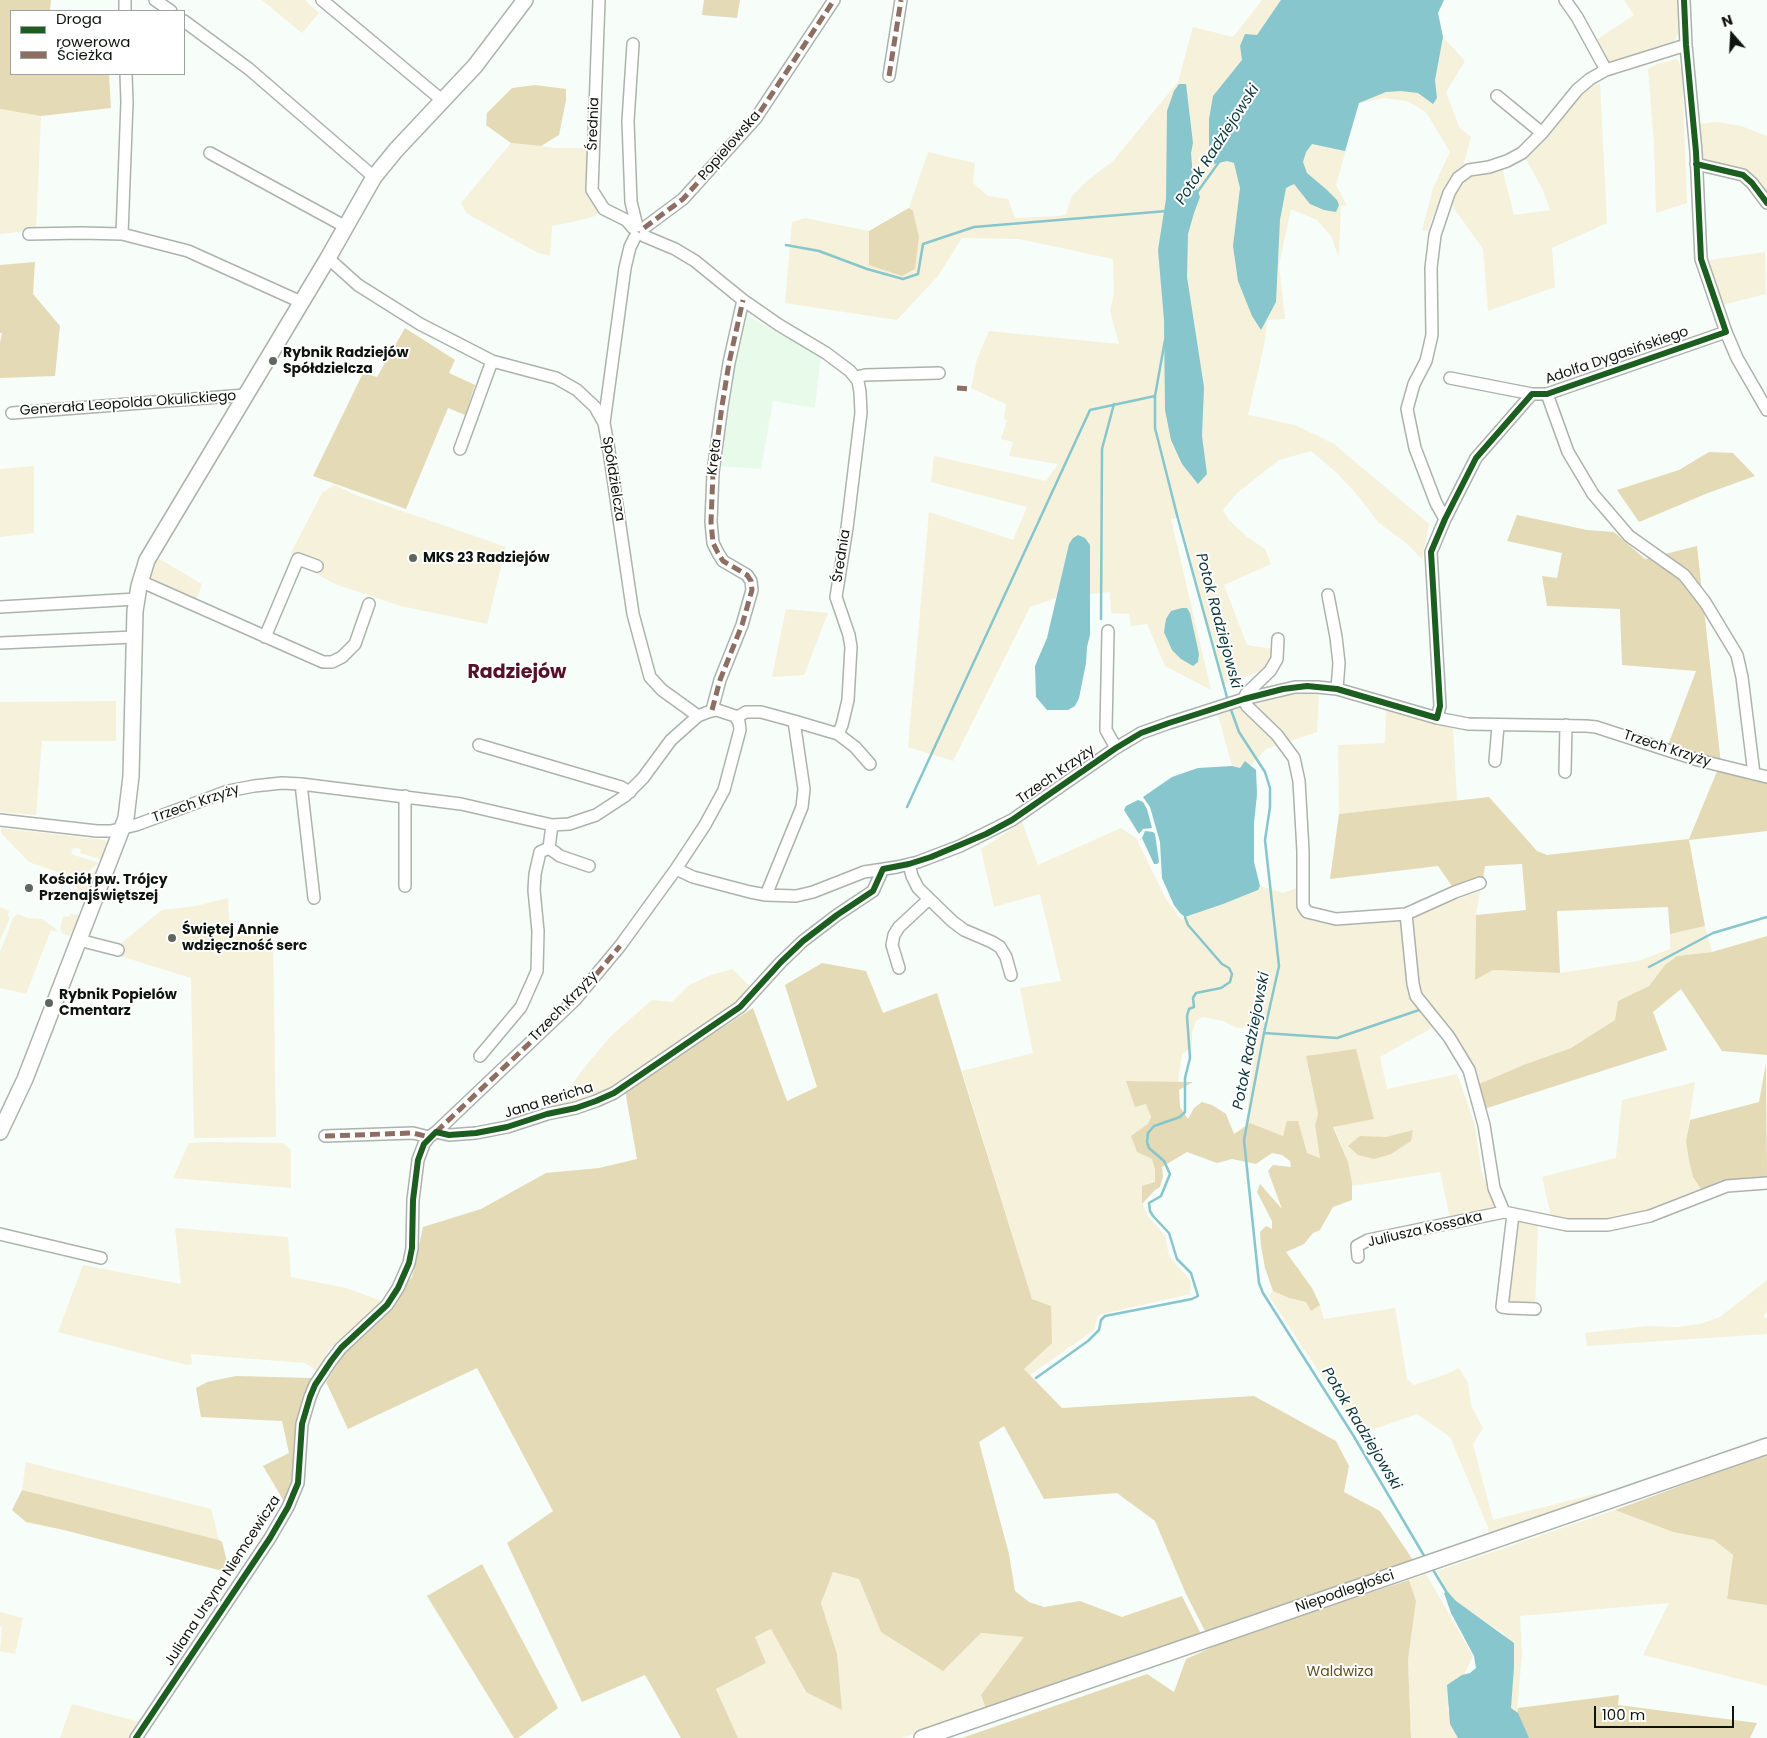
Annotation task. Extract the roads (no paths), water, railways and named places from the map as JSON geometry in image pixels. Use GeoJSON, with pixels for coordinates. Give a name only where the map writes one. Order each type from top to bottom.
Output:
{"type":"FeatureCollection","features":[{"type":"Feature","properties":{"kind":"street"},"geometry":{"type":"LineString","coordinates":[[156,0],[170,10]]}},
{"type":"Feature","properties":{"kind":"street"},"geometry":{"type":"LineString","coordinates":[[322,0],[443,101]]}},
{"type":"Feature","properties":{"kind":"street","name":"Generała Leopolda Okulickiego"},"geometry":{"type":"LineString","coordinates":[[0,1132],[25,1079],[127,815],[130,783],[136,599],[146,564],[374,177],[396,150],[481,59],[525,0]]}},
{"type":"Feature","properties":{"kind":"street","name":"Średnia"},"geometry":{"type":"LineString","coordinates":[[599,0],[592,190],[604,209],[626,220],[639,231]]}},
{"type":"Feature","properties":{"kind":"street","name":"Popielowska"},"geometry":{"type":"LineString","coordinates":[[639,231],[684,199],[756,118],[834,0]]}},
{"type":"Feature","properties":{"kind":"street"},"geometry":{"type":"LineString","coordinates":[[889,76],[901,0]]}},
{"type":"Feature","properties":{"kind":"street"},"geometry":{"type":"LineString","coordinates":[[1565,0],[1577,17],[1606,70]]}},
{"type":"Feature","properties":{"kind":"street"},"geometry":{"type":"LineString","coordinates":[[1684,0],[1701,259],[1737,358],[1767,410]]}},
{"type":"Feature","properties":{"kind":"street"},"geometry":{"type":"LineString","coordinates":[[185,22],[249,69],[374,177]]}},
{"type":"Feature","properties":{"kind":"street"},"geometry":{"type":"LineString","coordinates":[[604,423],[625,268],[630,247],[639,231],[632,202],[628,121],[633,44]]}},
{"type":"Feature","properties":{"kind":"street"},"geometry":{"type":"LineString","coordinates":[[1445,519],[1436,503],[1415,448],[1407,410],[1414,384],[1426,361],[1432,335],[1431,268],[1435,235],[1449,193],[1458,178],[1469,170],[1508,162],[1522,153],[1542,133],[1577,90],[1590,79],[1606,70],[1686,46]]}},
{"type":"Feature","properties":{"kind":"street"},"geometry":{"type":"LineString","coordinates":[[122,234],[127,102],[126,75]]}},
{"type":"Feature","properties":{"kind":"street"},"geometry":{"type":"LineString","coordinates":[[1497,96],[1542,133]]}},
{"type":"Feature","properties":{"kind":"street"},"geometry":{"type":"LineString","coordinates":[[210,153],[346,227]]}},
{"type":"Feature","properties":{"kind":"street"},"geometry":{"type":"LineString","coordinates":[[1696,164],[1743,175],[1752,183],[1767,203]]}},
{"type":"Feature","properties":{"kind":"street"},"geometry":{"type":"LineString","coordinates":[[639,231],[685,254],[779,326],[826,353],[856,377],[865,375],[939,373]]}},
{"type":"Feature","properties":{"kind":"street"},"geometry":{"type":"LineString","coordinates":[[29,234],[122,234],[188,251],[302,302]]}},
{"type":"Feature","properties":{"kind":"street","name":"Spółdzielcza"},"geometry":{"type":"LineString","coordinates":[[328,258],[358,285],[420,324],[492,362],[556,378],[577,390],[595,406],[604,423],[633,614],[650,677],[662,690],[698,716]]}},
{"type":"Feature","properties":{"kind":"street","name":"Kręta"},"geometry":{"type":"LineString","coordinates":[[712,710],[720,680],[742,624],[752,590],[751,581],[747,575],[724,560],[718,553],[713,542],[710,522],[713,472],[722,406],[743,300]]}},
{"type":"Feature","properties":{"kind":"street","name":"Adolfa Dygasińskiego"},"geometry":{"type":"LineString","coordinates":[[1450,378],[1532,394],[1547,394],[1726,332]]}},
{"type":"Feature","properties":{"kind":"street"},"geometry":{"type":"LineString","coordinates":[[460,449],[492,362]]}},
{"type":"Feature","properties":{"kind":"street","name":"Średnia"},"geometry":{"type":"LineString","coordinates":[[838,734],[846,709],[851,646],[836,597],[847,528],[861,413],[860,392],[856,377]]}},
{"type":"Feature","properties":{"kind":"street","name":"Adolfa Dygasińskiego"},"geometry":{"type":"LineString","coordinates":[[1437,718],[1440,706],[1431,552],[1445,519],[1476,458],[1532,394]]}},
{"type":"Feature","properties":{"kind":"street","name":"Adolfa Dygasińskiego"},"geometry":{"type":"LineString","coordinates":[[1547,394],[1568,452],[1593,494],[1629,536],[1684,575],[1705,602],[1737,655],[1742,677],[1754,774]]}},
{"type":"Feature","properties":{"kind":"street","name":"Generała Leopolda Okulickiego"},"geometry":{"type":"LineString","coordinates":[[12,413],[245,395]]}},
{"type":"Feature","properties":{"kind":"street"},"geometry":{"type":"LineString","coordinates":[[265,637],[298,560],[317,566]]}},
{"type":"Feature","properties":{"kind":"street"},"geometry":{"type":"LineString","coordinates":[[140,581],[323,662],[332,662],[342,657],[355,644],[369,604]]}},
{"type":"Feature","properties":{"kind":"street"},"geometry":{"type":"LineString","coordinates":[[1328,595],[1338,654],[1339,680],[1337,689]]}},
{"type":"Feature","properties":{"kind":"street"},"geometry":{"type":"LineString","coordinates":[[0,607],[136,599]]}},
{"type":"Feature","properties":{"kind":"street","name":"Trzech Krzyży"},"geometry":{"type":"LineString","coordinates":[[1108,631],[1106,730],[1116,748]]}},
{"type":"Feature","properties":{"kind":"street"},"geometry":{"type":"LineString","coordinates":[[0,643],[134,637]]}},
{"type":"Feature","properties":{"kind":"street"},"geometry":{"type":"LineString","coordinates":[[1278,639],[1277,659],[1270,672],[1239,701],[1247,706],[1277,735],[1294,758],[1298,781],[1303,851],[1302,896],[1303,906],[1307,912],[1336,919],[1406,914],[1480,883]]}},
{"type":"Feature","properties":{"kind":"street","name":"Trzech Krzyży"},"geometry":{"type":"LineString","coordinates":[[676,869],[693,877],[766,895],[782,896],[804,894],[864,872],[909,864],[960,846],[1012,820],[1116,748],[1141,733],[1218,707],[1295,687],[1337,689],[1437,718],[1468,724],[1586,726],[1605,730],[1698,760],[1767,777]]}},
{"type":"Feature","properties":{"kind":"street"},"geometry":{"type":"LineString","coordinates":[[712,710],[722,710],[737,717],[746,712],[761,712],[838,734],[855,746],[870,764]]}},
{"type":"Feature","properties":{"kind":"street","name":"Trzech Krzyży"},"geometry":{"type":"LineString","coordinates":[[0,820],[100,832],[123,829],[228,791],[254,786],[302,784],[461,804],[552,825],[569,824],[596,815],[619,801],[630,792],[671,740],[698,716],[712,710]]}},
{"type":"Feature","properties":{"kind":"street","name":"Trzech Krzyży"},"geometry":{"type":"LineString","coordinates":[[433,1134],[575,1000],[620,946],[676,869],[705,825],[724,790],[740,730],[740,722],[737,717]]}},
{"type":"Feature","properties":{"kind":"street"},"geometry":{"type":"LineString","coordinates":[[766,895],[802,807],[804,789],[794,721]]}},
{"type":"Feature","properties":{"kind":"street"},"geometry":{"type":"LineString","coordinates":[[1565,772],[1566,725]]}},
{"type":"Feature","properties":{"kind":"street"},"geometry":{"type":"LineString","coordinates":[[1495,761],[1498,726]]}},
{"type":"Feature","properties":{"kind":"street"},"geometry":{"type":"LineString","coordinates":[[479,745],[621,787],[630,792]]}},
{"type":"Feature","properties":{"kind":"street"},"geometry":{"type":"LineString","coordinates":[[302,784],[314,898]]}},
{"type":"Feature","properties":{"kind":"street"},"geometry":{"type":"LineString","coordinates":[[405,796],[405,886]]}},
{"type":"Feature","properties":{"kind":"street"},"geometry":{"type":"LineString","coordinates":[[549,848],[552,825]]}},
{"type":"Feature","properties":{"kind":"street"},"geometry":{"type":"LineString","coordinates":[[549,848],[560,856],[590,866]]}},
{"type":"Feature","properties":{"kind":"street"},"geometry":{"type":"LineString","coordinates":[[480,1056],[521,1007],[537,971],[538,931],[534,890],[535,874],[540,852],[549,848]]}},
{"type":"Feature","properties":{"kind":"street"},"geometry":{"type":"LineString","coordinates":[[909,864],[915,884],[957,926],[997,944],[1006,957],[1011,975]]}},
{"type":"Feature","properties":{"kind":"street","name":"Jana Rericha"},"geometry":{"type":"LineString","coordinates":[[325,1136],[476,1133],[507,1127],[547,1114],[596,1102],[614,1093],[740,1007],[803,941],[821,926],[873,891],[883,869]]}},
{"type":"Feature","properties":{"kind":"street"},"geometry":{"type":"LineString","coordinates":[[899,968],[892,945],[894,934],[929,899]]}},
{"type":"Feature","properties":{"kind":"street"},"geometry":{"type":"LineString","coordinates":[[1406,914],[1413,984],[1416,996],[1449,1037],[1469,1070],[1484,1125],[1494,1188],[1508,1213],[1502,1307],[1535,1308]]}},
{"type":"Feature","properties":{"kind":"street"},"geometry":{"type":"LineString","coordinates":[[79,940],[118,950]]}},
{"type":"Feature","properties":{"kind":"street","name":"Juliana Ursyna Niemcewicza"},"geometry":{"type":"LineString","coordinates":[[136,1738],[270,1538],[288,1507],[298,1483],[302,1424],[315,1385],[330,1361],[341,1348],[387,1304],[398,1288],[410,1262],[413,1200],[418,1160],[424,1144],[433,1134]]}},
{"type":"Feature","properties":{"kind":"street","name":"Juliusza Kossaka"},"geometry":{"type":"LineString","coordinates":[[1358,1257],[1357,1246],[1368,1240],[1508,1213],[1567,1225],[1608,1225],[1650,1216],[1727,1186],[1767,1183]]}},
{"type":"Feature","properties":{"kind":"street"},"geometry":{"type":"LineString","coordinates":[[0,1234],[101,1258]]}},
{"type":"Feature","properties":{"kind":"street","name":"Niepodległości"},"geometry":{"type":"LineString","coordinates":[[922,1738],[1767,1446]]}},
{"type":"Feature","properties":{"kind":"water"},"geometry":{"type":"Polygon","coordinates":[[[1281,0],[1444,0],[1438,13],[1443,37],[1435,80],[1437,98],[1433,104],[1418,93],[1386,92],[1359,103],[1345,151],[1312,144],[1306,152],[1303,162],[1307,173],[1337,200],[1339,205],[1336,212],[1324,210],[1310,204],[1294,184],[1286,188],[1280,220],[1276,302],[1261,330],[1252,316],[1238,281],[1233,246],[1240,188],[1234,163],[1227,161],[1214,164],[1209,150],[1209,119],[1213,96],[1242,60],[1240,46],[1245,34],[1257,35],[1281,0]]]}},
{"type":"Feature","properties":{"kind":"water"},"geometry":{"type":"Polygon","coordinates":[[[1179,84],[1186,84],[1193,143],[1191,153],[1193,177],[1200,197],[1188,234],[1187,277],[1204,387],[1202,436],[1207,474],[1198,484],[1182,464],[1171,440],[1165,410],[1164,320],[1158,250],[1166,199],[1167,111],[1174,91],[1179,84]]]}},
{"type":"Feature","properties":{"kind":"water"},"geometry":{"type":"Polygon","coordinates":[[[1078,535],[1085,538],[1090,545],[1090,635],[1086,663],[1079,698],[1075,706],[1068,710],[1047,710],[1036,697],[1035,666],[1047,638],[1069,544],[1078,535]]]}},
{"type":"Feature","properties":{"kind":"water"},"geometry":{"type":"Polygon","coordinates":[[[1187,608],[1190,613],[1199,654],[1198,662],[1193,666],[1181,659],[1172,650],[1164,632],[1166,619],[1171,611],[1187,608]]]}},
{"type":"Feature","properties":{"kind":"water"},"geometry":{"type":"Polygon","coordinates":[[[1245,761],[1256,770],[1257,794],[1254,823],[1254,862],[1260,886],[1258,890],[1185,917],[1174,905],[1162,878],[1160,842],[1150,807],[1143,797],[1172,777],[1198,768],[1232,766],[1240,768],[1245,761]]]}},
{"type":"Feature","properties":{"kind":"water"},"geometry":{"type":"Polygon","coordinates":[[[1138,800],[1143,802],[1147,809],[1152,828],[1143,829],[1139,834],[1124,810],[1126,806],[1138,800]]]}},
{"type":"Feature","properties":{"kind":"water"},"geometry":{"type":"Polygon","coordinates":[[[1145,831],[1155,834],[1159,862],[1157,864],[1154,864],[1142,838],[1145,831]]]}},
{"type":"Feature","properties":{"kind":"water"},"geometry":{"type":"Polygon","coordinates":[[[1446,1592],[1514,1643],[1511,1708],[1518,1713],[1529,1738],[1458,1738],[1450,1724],[1447,1685],[1476,1668],[1474,1656],[1451,1613],[1444,1593],[1446,1592]]]}},
{"type":"Feature","properties":{"kind":"waterway","name":"Potok Radziejowski"},"geometry":{"type":"LineString","coordinates":[[1196,194],[1219,162]]}},
{"type":"Feature","properties":{"kind":"waterway"},"geometry":{"type":"LineString","coordinates":[[786,245],[819,251],[867,269],[903,279],[918,274],[923,244],[974,227],[1167,211]]}},
{"type":"Feature","properties":{"kind":"waterway","name":"Potok Radziejowski"},"geometry":{"type":"LineString","coordinates":[[1165,340],[1155,396],[1155,428],[1228,701]]}},
{"type":"Feature","properties":{"kind":"waterway"},"geometry":{"type":"LineString","coordinates":[[907,807],[1090,410],[1155,396]]}},
{"type":"Feature","properties":{"kind":"waterway"},"geometry":{"type":"LineString","coordinates":[[1101,619],[1102,449],[1114,404]]}},
{"type":"Feature","properties":{"kind":"waterway","name":"Potok Radziejowski"},"geometry":{"type":"LineString","coordinates":[[1230,707],[1239,732],[1265,772],[1270,788],[1270,807],[1265,840],[1279,966],[1244,1140],[1259,1283],[1263,1293],[1353,1435],[1426,1559]]}},
{"type":"Feature","properties":{"kind":"waterway"},"geometry":{"type":"LineString","coordinates":[[1036,1378],[1088,1341],[1099,1330],[1101,1320],[1105,1316],[1192,1299],[1198,1296],[1191,1273],[1177,1259],[1169,1233],[1153,1216],[1149,1203],[1161,1196],[1170,1174],[1164,1161],[1149,1148],[1147,1142],[1148,1133],[1154,1126],[1180,1117],[1185,1112],[1185,1078],[1190,1058],[1187,1016],[1189,1009],[1194,1007],[1193,998],[1196,993],[1221,988],[1230,982],[1232,974],[1229,968],[1222,964],[1188,925],[1185,917]]}},
{"type":"Feature","properties":{"kind":"waterway"},"geometry":{"type":"LineString","coordinates":[[1649,967],[1713,933],[1767,917]]}},
{"type":"Feature","properties":{"kind":"waterway"},"geometry":{"type":"LineString","coordinates":[[1264,1033],[1337,1038],[1422,1009]]}},
{"type":"Feature","properties":{"kind":"waterway","name":"Potok Radziejowski"},"geometry":{"type":"LineString","coordinates":[[1432,1568],[1447,1593]]}},
{"type":"Feature","properties":{"kind":"place","name":"Rybnik Radziejów Spółdzielcza"},"geometry":{"type":"Point","coordinates":[273,361]}},
{"type":"Feature","properties":{"kind":"place","name":"MKS 23 Radziejów"},"geometry":{"type":"Point","coordinates":[413,558]}},
{"type":"Feature","properties":{"kind":"place","name":"Kościół pw. Trójcy Przenajświętszej"},"geometry":{"type":"Point","coordinates":[29,888]}},
{"type":"Feature","properties":{"kind":"place","name":"Świętej Annie wdzięczność serc"},"geometry":{"type":"Point","coordinates":[172,938]}},
{"type":"Feature","properties":{"kind":"place","name":"Rybnik Popielów Cmentarz"},"geometry":{"type":"Point","coordinates":[49,1003]}},
{"type":"Feature","properties":{"kind":"district","name":"Radziejów"},"geometry":{"type":"Point","coordinates":[517,673]}},
{"type":"Feature","properties":{"kind":"park label","name":"Waldwiza"},"geometry":{"type":"Point","coordinates":[1340,1672]}}]}
